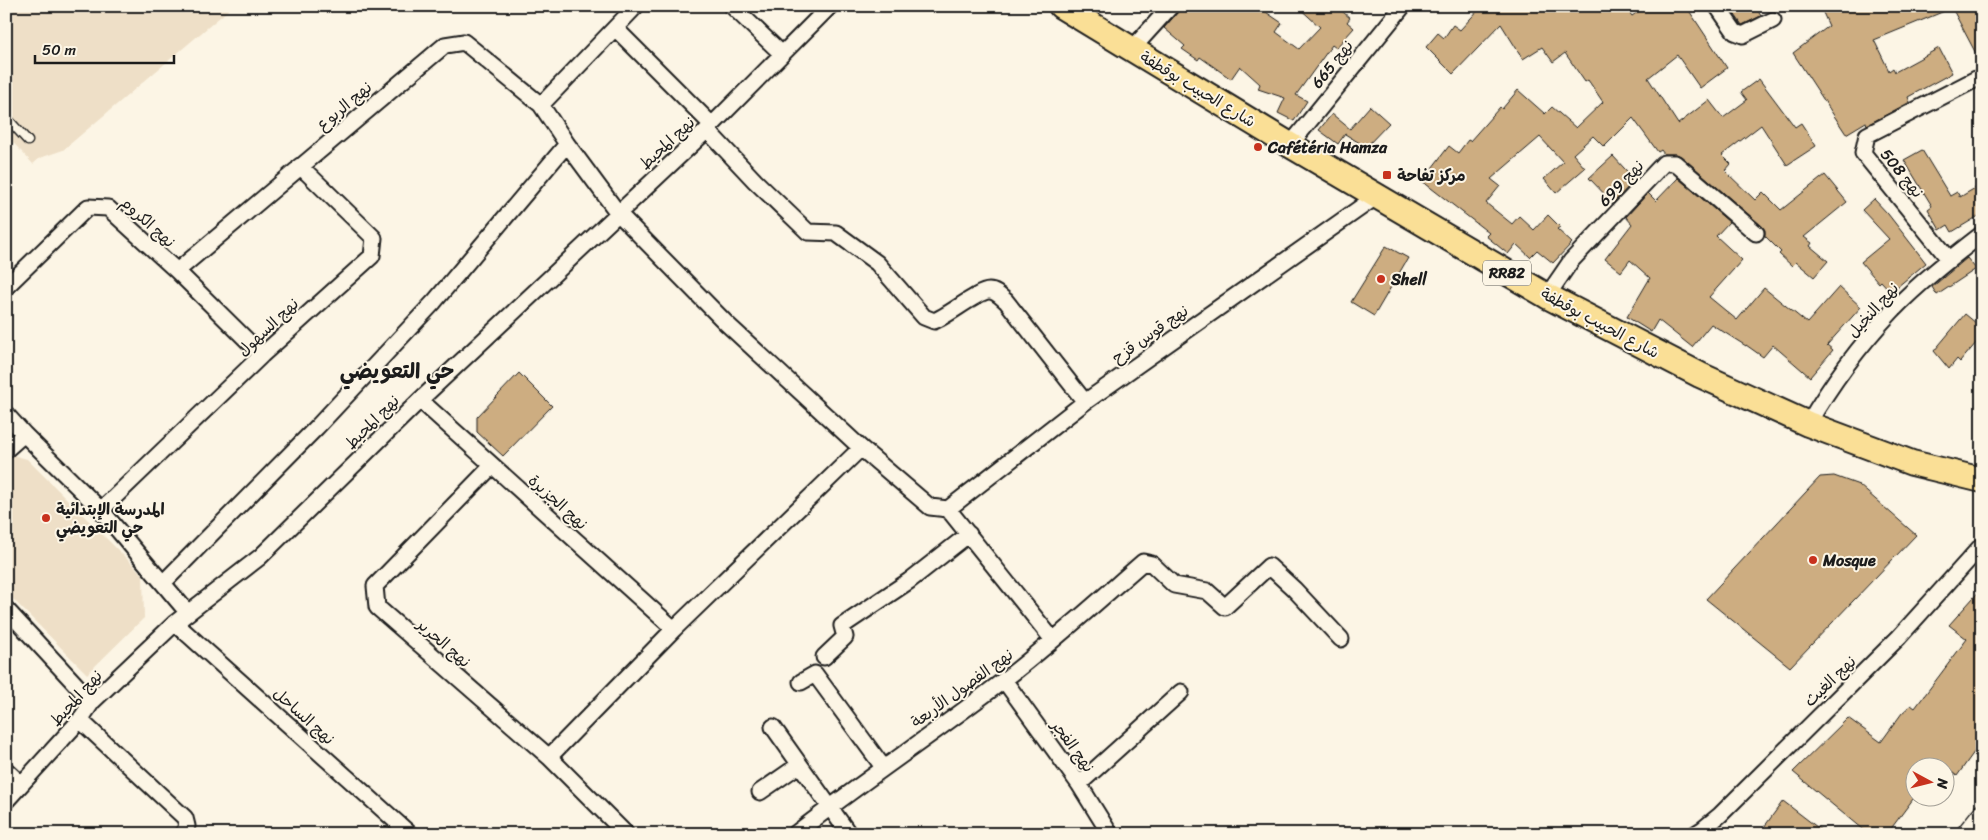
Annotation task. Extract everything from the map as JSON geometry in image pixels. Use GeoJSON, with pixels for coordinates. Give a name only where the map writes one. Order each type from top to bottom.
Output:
{"type":"FeatureCollection","features":[{"type":"Feature","properties":{"kind":"main road","name":"شارع الحبيب بوقطفة"},"geometry":{"type":"LineString","coordinates":[[1061,6],[1290,146],[1547,296],[1700,375],[1808,424],[1912,463],[1982,480]]}},
{"type":"Feature","properties":{"kind":"street"},"geometry":{"type":"LineString","coordinates":[[541,104],[636,6]]}},
{"type":"Feature","properties":{"kind":"street"},"geometry":{"type":"LineString","coordinates":[[732,6],[782,54]]}},
{"type":"Feature","properties":{"kind":"street","name":"نهج المحيط"},"geometry":{"type":"LineString","coordinates":[[6,801],[80,720],[92,702],[175,623],[260,557],[420,400],[710,127],[830,6]]}},
{"type":"Feature","properties":{"kind":"street"},"geometry":{"type":"LineString","coordinates":[[1132,49],[1171,6]]}},
{"type":"Feature","properties":{"kind":"street","name":"نهج 665"},"geometry":{"type":"LineString","coordinates":[[1290,146],[1402,6]]}},
{"type":"Feature","properties":{"kind":"street"},"geometry":{"type":"LineString","coordinates":[[1717,6],[1735,32],[1743,35],[1773,20]]}},
{"type":"Feature","properties":{"kind":"street"},"geometry":{"type":"LineString","coordinates":[[615,28],[710,127],[755,181],[808,232],[836,233],[877,264],[924,317],[934,321],[944,317],[981,294],[989,291],[996,293],[1006,301],[1085,402]]}},
{"type":"Feature","properties":{"kind":"street","name":"نهج الربوع"},"geometry":{"type":"LineString","coordinates":[[177,271],[445,44],[464,42],[541,104],[566,144],[618,212],[727,324],[861,448],[930,507],[948,509]]}},
{"type":"Feature","properties":{"kind":"street","name":"نهج 508"},"geometry":{"type":"LineString","coordinates":[[1949,259],[1863,153],[1867,135],[1982,76]]}},
{"type":"Feature","properties":{"kind":"street"},"geometry":{"type":"LineString","coordinates":[[164,582],[317,426],[434,302],[566,144]]}},
{"type":"Feature","properties":{"kind":"street","name":"نهج 699"},"geometry":{"type":"LineString","coordinates":[[1547,296],[1571,261],[1664,163],[1675,163],[1756,233]]}},
{"type":"Feature","properties":{"kind":"street","name":"نهج السهول"},"geometry":{"type":"LineString","coordinates":[[101,510],[262,355],[372,256],[374,238],[300,166]]}},
{"type":"Feature","properties":{"kind":"street","name":"نهج قوس قزح"},"geometry":{"type":"LineString","coordinates":[[948,509],[1085,402],[1377,196]]}},
{"type":"Feature","properties":{"kind":"street","name":"نهج الكروم"},"geometry":{"type":"LineString","coordinates":[[6,287],[88,207],[108,208],[177,271],[262,355]]}},
{"type":"Feature","properties":{"kind":"street","name":"نهج النخيل"},"geometry":{"type":"LineString","coordinates":[[1808,424],[1828,389],[1892,311],[1949,259],[1982,234]]}},
{"type":"Feature","properties":{"kind":"street","name":"نهج الجزيرة"},"geometry":{"type":"LineString","coordinates":[[420,400],[674,629]]}},
{"type":"Feature","properties":{"kind":"street"},"geometry":{"type":"LineString","coordinates":[[6,414],[101,510],[164,582],[188,613]]}},
{"type":"Feature","properties":{"kind":"street"},"geometry":{"type":"LineString","coordinates":[[6,450],[24,434]]}},
{"type":"Feature","properties":{"kind":"street"},"geometry":{"type":"LineString","coordinates":[[549,757],[674,629],[861,448]]}},
{"type":"Feature","properties":{"kind":"street","name":"نهج الحرير"},"geometry":{"type":"LineString","coordinates":[[492,466],[375,586],[377,607],[549,757],[626,834]]}},
{"type":"Feature","properties":{"kind":"street"},"geometry":{"type":"LineString","coordinates":[[948,509],[1053,640]]}},
{"type":"Feature","properties":{"kind":"street"},"geometry":{"type":"LineString","coordinates":[[824,657],[845,637],[842,626],[909,581],[969,534]]}},
{"type":"Feature","properties":{"kind":"street","name":"نهج الغيث"},"geometry":{"type":"LineString","coordinates":[[1695,834],[1720,815],[1899,637],[1982,545]]}},
{"type":"Feature","properties":{"kind":"street","name":"نهج الفصول الأربعة"},"geometry":{"type":"LineString","coordinates":[[795,834],[882,767],[1004,680],[1143,562],[1152,564],[1174,585],[1207,591],[1225,607],[1269,566],[1294,589],[1341,639]]}},
{"type":"Feature","properties":{"kind":"street"},"geometry":{"type":"LineString","coordinates":[[6,609],[92,702]]}},
{"type":"Feature","properties":{"kind":"street","name":"نهج الساحل"},"geometry":{"type":"LineString","coordinates":[[175,623],[410,834]]}},
{"type":"Feature","properties":{"kind":"street"},"geometry":{"type":"LineString","coordinates":[[801,682],[815,674],[882,767]]}},
{"type":"Feature","properties":{"kind":"street","name":"نهج الفجر"},"geometry":{"type":"LineString","coordinates":[[1004,680],[1079,784],[1110,834]]}},
{"type":"Feature","properties":{"kind":"street"},"geometry":{"type":"LineString","coordinates":[[1079,784],[1180,692]]}},
{"type":"Feature","properties":{"kind":"street"},"geometry":{"type":"LineString","coordinates":[[80,720],[185,818],[187,826],[183,834]]}},
{"type":"Feature","properties":{"kind":"street"},"geometry":{"type":"LineString","coordinates":[[773,728],[849,834]]}},
{"type":"Feature","properties":{"kind":"street"},"geometry":{"type":"LineString","coordinates":[[760,792],[799,765]]}},
{"type":"Feature","properties":{"kind":"street"},"geometry":{"type":"LineString","coordinates":[[6,770],[21,784]]}},
{"type":"Feature","properties":{"kind":"street"},"geometry":{"type":"LineString","coordinates":[[1966,834],[1982,814]]}},
{"type":"Feature","properties":{"kind":"lane"},"geometry":{"type":"LineString","coordinates":[[6,117],[28,140]]}},
{"type":"Feature","properties":{"kind":"shaded area"},"geometry":{"type":"Polygon","coordinates":[[[6,6],[233,6],[63,150],[40,158],[33,164],[6,135],[6,6]]]}},
{"type":"Feature","properties":{"kind":"shaded area","name":"المدرسة الإبتدائية حي التعويضي"},"geometry":{"type":"Polygon","coordinates":[[[12,455],[27,459],[143,575],[144,618],[87,674],[6,592],[6,460],[12,455]]]}},
{"type":"Feature","properties":{"kind":"building"},"geometry":{"type":"Polygon","coordinates":[[[1180,6],[1257,6],[1282,23],[1276,32],[1299,49],[1320,27],[1297,6],[1336,6],[1350,18],[1347,22],[1354,28],[1336,48],[1332,45],[1296,95],[1307,101],[1294,121],[1278,113],[1285,98],[1258,89],[1260,84],[1240,66],[1231,79],[1200,57],[1198,60],[1182,49],[1185,46],[1164,28],[1178,12],[1180,6]]]}},
{"type":"Feature","properties":{"kind":"building"},"geometry":{"type":"Polygon","coordinates":[[[1482,6],[1624,6],[1632,16],[1646,6],[1686,6],[1727,68],[1700,88],[1677,55],[1648,78],[1678,124],[1709,100],[1723,118],[1747,100],[1741,92],[1759,79],[1795,127],[1801,123],[1816,146],[1787,165],[1761,125],[1722,155],[1731,164],[1725,171],[1755,200],[1763,192],[1781,210],[1825,175],[1847,202],[1804,237],[1812,243],[1810,246],[1828,261],[1814,277],[1796,262],[1792,266],[1779,254],[1781,252],[1765,236],[1765,230],[1762,226],[1681,156],[1664,154],[1661,150],[1658,152],[1633,118],[1604,147],[1593,136],[1573,154],[1585,168],[1556,193],[1544,179],[1563,162],[1540,137],[1491,179],[1500,186],[1486,203],[1512,224],[1519,216],[1534,230],[1548,215],[1560,227],[1557,229],[1572,243],[1553,263],[1537,250],[1530,257],[1516,244],[1508,254],[1486,236],[1489,233],[1422,181],[1449,146],[1458,153],[1468,140],[1470,141],[1500,107],[1502,109],[1518,90],[1545,114],[1552,107],[1576,128],[1603,102],[1588,80],[1585,82],[1565,53],[1553,62],[1542,47],[1523,59],[1501,24],[1453,74],[1426,47],[1438,33],[1444,38],[1453,25],[1460,30],[1482,6]]]}},
{"type":"Feature","properties":{"kind":"building"},"geometry":{"type":"Polygon","coordinates":[[[1736,6],[1755,6],[1761,16],[1742,25],[1731,9],[1736,6]]]}},
{"type":"Feature","properties":{"kind":"building"},"geometry":{"type":"Polygon","coordinates":[[[1820,6],[1982,6],[1982,65],[1952,8],[1874,40],[1889,71],[1893,68],[1895,72],[1939,48],[1952,73],[1908,97],[1910,102],[1867,125],[1866,122],[1846,134],[1793,53],[1829,26],[1820,6]]]}},
{"type":"Feature","properties":{"kind":"building"},"geometry":{"type":"Polygon","coordinates":[[[1370,106],[1389,123],[1366,147],[1345,134],[1338,144],[1319,130],[1332,114],[1350,129],[1370,106]]]}},
{"type":"Feature","properties":{"kind":"building"},"geometry":{"type":"Polygon","coordinates":[[[1922,150],[1950,196],[1957,192],[1960,197],[1982,184],[1982,214],[1952,232],[1948,225],[1940,230],[1928,209],[1932,206],[1904,160],[1922,150]]]}},
{"type":"Feature","properties":{"kind":"building"},"geometry":{"type":"Polygon","coordinates":[[[1613,156],[1635,180],[1613,203],[1589,178],[1613,156]]]}},
{"type":"Feature","properties":{"kind":"building"},"geometry":{"type":"Polygon","coordinates":[[[1678,178],[1729,222],[1716,236],[1742,260],[1709,297],[1737,320],[1764,288],[1807,323],[1839,287],[1861,307],[1827,345],[1833,350],[1810,377],[1773,345],[1763,357],[1711,324],[1692,347],[1658,320],[1651,332],[1627,317],[1650,278],[1630,260],[1621,272],[1605,259],[1632,224],[1626,217],[1648,193],[1656,201],[1678,178]]]}},
{"type":"Feature","properties":{"kind":"building"},"geometry":{"type":"Polygon","coordinates":[[[1874,199],[1926,263],[1891,292],[1881,281],[1879,283],[1861,262],[1889,239],[1862,210],[1874,199]]]}},
{"type":"Feature","properties":{"kind":"building"},"geometry":{"type":"Polygon","coordinates":[[[1386,246],[1408,258],[1374,316],[1351,302],[1386,246]]]}},
{"type":"Feature","properties":{"kind":"building"},"geometry":{"type":"Polygon","coordinates":[[[1967,258],[1976,269],[1937,295],[1932,287],[1967,258]]]}},
{"type":"Feature","properties":{"kind":"building"},"geometry":{"type":"Polygon","coordinates":[[[1965,314],[1982,328],[1982,336],[1960,362],[1957,359],[1949,369],[1934,351],[1965,314]]]}},
{"type":"Feature","properties":{"kind":"building"},"geometry":{"type":"Polygon","coordinates":[[[519,373],[552,406],[503,456],[477,432],[477,417],[519,373]]]}},
{"type":"Feature","properties":{"kind":"building"},"geometry":{"type":"Polygon","coordinates":[[[1834,476],[1859,485],[1916,535],[1790,667],[1706,599],[1820,477],[1834,476]]]}},
{"type":"Feature","properties":{"kind":"building"},"geometry":{"type":"Polygon","coordinates":[[[1982,588],[1982,741],[1957,776],[1956,758],[1906,758],[1906,808],[1887,834],[1868,834],[1793,772],[1848,718],[1881,742],[1902,713],[1911,705],[1915,708],[1967,639],[1949,625],[1982,588]]]}},
{"type":"Feature","properties":{"kind":"building"},"geometry":{"type":"Polygon","coordinates":[[[1783,801],[1826,834],[1759,834],[1783,801]]]}},
{"type":"Feature","properties":{"kind":"place","name":"Cafétéria Hamza"},"geometry":{"type":"Point","coordinates":[1258,147]}},
{"type":"Feature","properties":{"kind":"place","name":"مركز تفاحة"},"geometry":{"type":"Point","coordinates":[1387,175]}},
{"type":"Feature","properties":{"kind":"place","name":"Shell"},"geometry":{"type":"Point","coordinates":[1381,279]}},
{"type":"Feature","properties":{"kind":"place","name":"المدرسة الإبتدائية حي التعويضي"},"geometry":{"type":"Point","coordinates":[46,518]}},
{"type":"Feature","properties":{"kind":"place","name":"Mosque"},"geometry":{"type":"Point","coordinates":[1813,560]}},
{"type":"Feature","properties":{"kind":"district","name":"حي التعويضي"},"geometry":{"type":"Point","coordinates":[397,371]}}]}
